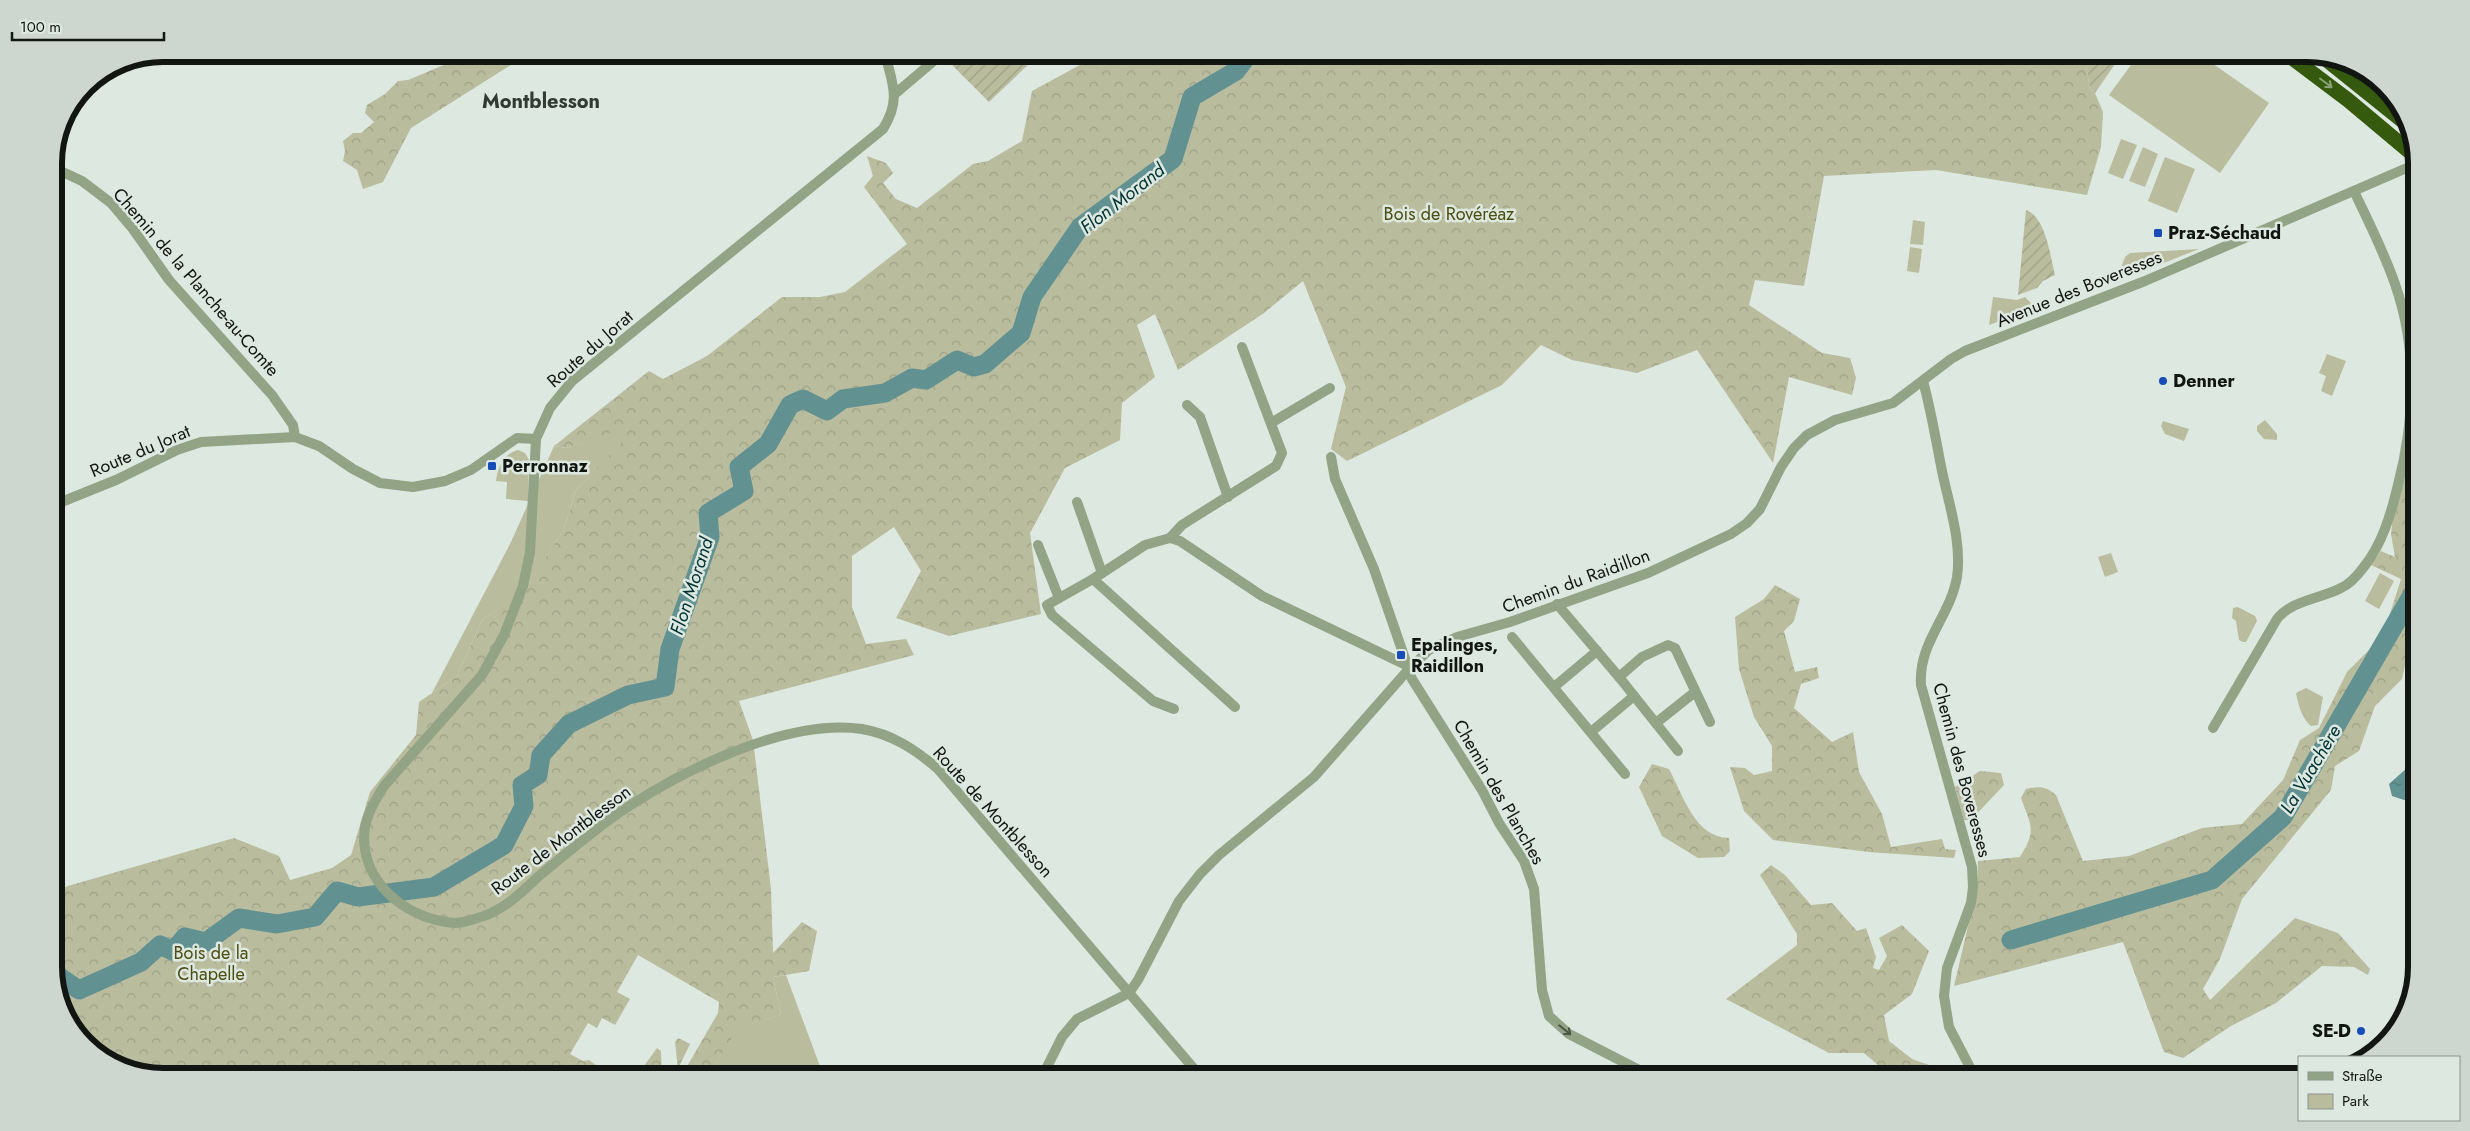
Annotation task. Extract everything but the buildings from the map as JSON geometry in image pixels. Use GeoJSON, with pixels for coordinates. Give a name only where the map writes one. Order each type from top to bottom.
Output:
{"type":"FeatureCollection","features":[{"type":"Feature","properties":{"kind":"highway"},"geometry":{"type":"LineString","coordinates":[[2299,63],[2348,100],[2406,149]]}},
{"type":"Feature","properties":{"kind":"highway"},"geometry":{"type":"LineString","coordinates":[[2337,67],[2395,114]]}},
{"type":"Feature","properties":{"kind":"street","name":"Route du Jorat"},"geometry":{"type":"LineString","coordinates":[[63,501],[116,480],[177,450],[201,442],[295,437],[319,446],[353,469],[380,483],[413,487],[445,481],[471,470],[517,438],[536,439],[550,408],[572,381],[883,129],[892,114],[896,93],[888,63]]}},
{"type":"Feature","properties":{"kind":"street"},"geometry":{"type":"LineString","coordinates":[[896,93],[931,63]]}},
{"type":"Feature","properties":{"kind":"street","name":"Avenue des Boveresses"},"geometry":{"type":"LineString","coordinates":[[1923,381],[1950,359],[1964,351],[2145,281],[2407,168]]}},
{"type":"Feature","properties":{"kind":"street","name":"Chemin de la Planche-au-Comte"},"geometry":{"type":"LineString","coordinates":[[63,172],[82,181],[111,203],[133,229],[169,280],[272,395],[293,425],[295,437]]}},
{"type":"Feature","properties":{"kind":"street"},"geometry":{"type":"LineString","coordinates":[[2354,191],[2395,284],[2407,339]]}},
{"type":"Feature","properties":{"kind":"street"},"geometry":{"type":"LineString","coordinates":[[1174,709],[1152,702],[1052,615],[1047,605],[1145,545],[1170,538],[1182,526],[1276,466],[1281,460],[1282,453],[1242,347]]}},
{"type":"Feature","properties":{"kind":"street","name":"Chemin du Raidillon"},"geometry":{"type":"LineString","coordinates":[[1129,993],[1138,980],[1180,901],[1200,874],[1219,855],[1314,777],[1407,668],[1429,650],[1446,641],[1510,622],[1648,573],[1739,529],[1760,509],[1781,467],[1794,448],[1807,435],[1835,420],[1893,403],[1923,381]]}},
{"type":"Feature","properties":{"kind":"street","name":"Chemin des Boveresses"},"geometry":{"type":"LineString","coordinates":[[1923,381],[1958,559],[1957,577],[1952,596],[1922,660],[1921,685],[1967,843],[1973,881],[1967,916],[1947,968],[1944,1004],[1952,1035],[1970,1068]]}},
{"type":"Feature","properties":{"kind":"street"},"geometry":{"type":"LineString","coordinates":[[1271,423],[1330,388]]}},
{"type":"Feature","properties":{"kind":"street"},"geometry":{"type":"LineString","coordinates":[[1187,406],[1200,417],[1228,497]]}},
{"type":"Feature","properties":{"kind":"street","name":"Route de Montblesson"},"geometry":{"type":"LineString","coordinates":[[536,439],[532,533],[523,586],[504,635],[482,674],[384,786],[372,804],[365,828],[367,858],[372,872],[381,886],[398,904],[417,914],[457,923],[486,915],[507,904],[594,831],[649,794],[697,768],[749,748],[816,728],[864,730],[904,743],[938,769],[1193,1068]]}},
{"type":"Feature","properties":{"kind":"street"},"geometry":{"type":"LineString","coordinates":[[2213,728],[2280,615],[2308,600],[2341,588],[2353,580],[2364,567],[2388,522],[2397,491],[2407,439]]}},
{"type":"Feature","properties":{"kind":"street"},"geometry":{"type":"LineString","coordinates":[[1330,457],[1335,479],[1372,562],[1407,668]]}},
{"type":"Feature","properties":{"kind":"street"},"geometry":{"type":"LineString","coordinates":[[1077,502],[1097,576],[1235,707]]}},
{"type":"Feature","properties":{"kind":"street"},"geometry":{"type":"LineString","coordinates":[[1170,538],[1180,541],[1262,596],[1407,668]]}},
{"type":"Feature","properties":{"kind":"street"},"geometry":{"type":"LineString","coordinates":[[1038,545],[1059,598]]}},
{"type":"Feature","properties":{"kind":"street"},"geometry":{"type":"LineString","coordinates":[[1557,604],[1678,751]]}},
{"type":"Feature","properties":{"kind":"street"},"geometry":{"type":"LineString","coordinates":[[1512,637],[1625,774]]}},
{"type":"Feature","properties":{"kind":"street"},"geometry":{"type":"LineString","coordinates":[[1619,677],[1642,657],[1668,645],[1674,648],[1710,722]]}},
{"type":"Feature","properties":{"kind":"street"},"geometry":{"type":"LineString","coordinates":[[1554,687],[1597,651]]}},
{"type":"Feature","properties":{"kind":"street","name":"Chemin des Planches"},"geometry":{"type":"LineString","coordinates":[[1407,668],[1416,687],[1468,767],[1499,823],[1524,861],[1534,889],[1542,990],[1549,1016],[1569,1034],[1635,1068]]}},
{"type":"Feature","properties":{"kind":"street"},"geometry":{"type":"LineString","coordinates":[[1656,723],[1696,692]]}},
{"type":"Feature","properties":{"kind":"street"},"geometry":{"type":"LineString","coordinates":[[1591,732],[1634,696]]}},
{"type":"Feature","properties":{"kind":"street"},"geometry":{"type":"LineString","coordinates":[[1046,1068],[1062,1037],[1077,1019],[1129,993]]}},
{"type":"Feature","properties":{"kind":"green space"},"geometry":{"type":"Polygon","coordinates":[[[449,63],[514,63],[411,128],[383,182],[363,189],[357,170],[343,161],[345,151],[343,141],[353,133],[361,133],[374,122],[365,113],[367,105],[385,94],[398,81],[408,80],[449,63]]]}},
{"type":"Feature","properties":{"kind":"green space"},"geometry":{"type":"Polygon","coordinates":[[[950,63],[1028,63],[1029,64],[989,102],[950,63]]]}},
{"type":"Feature","properties":{"kind":"green space","name":"Bois de Rovéréaz"},"geometry":{"type":"Polygon","coordinates":[[[1083,63],[2086,63],[2090,89],[2095,93],[2103,112],[2101,147],[2087,195],[1936,170],[1824,176],[1804,286],[1755,280],[1749,305],[1822,353],[1850,358],[1856,378],[1852,395],[1789,377],[1773,463],[1697,350],[1637,373],[1572,360],[1541,345],[1502,385],[1347,461],[1331,449],[1346,387],[1303,281],[1264,313],[1178,370],[1155,314],[1137,325],[1155,377],[1122,403],[1120,440],[1065,468],[1030,533],[1041,614],[949,636],[896,618],[921,571],[894,527],[852,556],[852,607],[866,644],[906,639],[914,655],[739,701],[753,740],[771,889],[773,953],[802,922],[817,931],[809,971],[773,977],[781,1015],[739,1027],[713,1068],[686,1068],[718,1013],[719,1002],[638,955],[617,992],[630,999],[615,1025],[602,1018],[597,1028],[588,1023],[570,1054],[583,1061],[589,1060],[600,1068],[157,1068],[143,1067],[125,1061],[107,1052],[97,1044],[79,1024],[64,988],[63,888],[234,838],[279,856],[290,880],[332,868],[351,855],[370,792],[416,735],[419,702],[457,676],[482,620],[526,589],[564,529],[576,490],[626,438],[628,428],[566,448],[554,446],[649,371],[663,379],[707,356],[782,297],[820,297],[845,292],[907,244],[864,187],[873,176],[867,156],[886,163],[893,173],[883,183],[896,199],[917,208],[973,164],[988,161],[1022,141],[1032,91],[1083,63]]]}},
{"type":"Feature","properties":{"kind":"green space"},"geometry":{"type":"Polygon","coordinates":[[[2086,63],[2116,63],[2095,93],[2090,89],[2086,63]]]}},
{"type":"Feature","properties":{"kind":"green space"},"geometry":{"type":"Polygon","coordinates":[[[2132,63],[2212,63],[2269,103],[2220,173],[2109,95],[2132,63]]]}},
{"type":"Feature","properties":{"kind":"green space"},"geometry":{"type":"Polygon","coordinates":[[[2121,139],[2137,145],[2123,179],[2108,173],[2121,139]]]}},
{"type":"Feature","properties":{"kind":"green space"},"geometry":{"type":"Polygon","coordinates":[[[2143,147],[2158,154],[2145,187],[2129,181],[2143,147]]]}},
{"type":"Feature","properties":{"kind":"green space"},"geometry":{"type":"Polygon","coordinates":[[[2165,157],[2195,169],[2177,213],[2148,201],[2165,157]]]}},
{"type":"Feature","properties":{"kind":"green space"},"geometry":{"type":"Polygon","coordinates":[[[2026,210],[2033,214],[2043,229],[2055,275],[2043,281],[2037,288],[2018,295],[2026,210]]]}},
{"type":"Feature","properties":{"kind":"green space"},"geometry":{"type":"Polygon","coordinates":[[[1913,220],[1925,222],[1923,245],[1910,244],[1913,220]]]}},
{"type":"Feature","properties":{"kind":"green space"},"geometry":{"type":"Polygon","coordinates":[[[1910,247],[1922,249],[1919,273],[1907,271],[1910,247]]]}},
{"type":"Feature","properties":{"kind":"green space"},"geometry":{"type":"Polygon","coordinates":[[[2199,249],[2136,274],[2125,271],[2122,265],[2125,257],[2130,253],[2199,249]]]}},
{"type":"Feature","properties":{"kind":"green space"},"geometry":{"type":"Polygon","coordinates":[[[1993,297],[2017,300],[2025,297],[2032,304],[2024,312],[1989,325],[1993,297]]]}},
{"type":"Feature","properties":{"kind":"green space"},"geometry":{"type":"Polygon","coordinates":[[[2327,354],[2346,361],[2332,396],[2321,391],[2326,376],[2319,373],[2327,354]]]}},
{"type":"Feature","properties":{"kind":"green space"},"geometry":{"type":"Polygon","coordinates":[[[2265,420],[2277,434],[2277,440],[2264,439],[2257,431],[2257,426],[2265,420]]]}},
{"type":"Feature","properties":{"kind":"green space"},"geometry":{"type":"Polygon","coordinates":[[[2163,421],[2189,429],[2184,441],[2165,434],[2161,426],[2163,421]]]}},
{"type":"Feature","properties":{"kind":"green space"},"geometry":{"type":"Polygon","coordinates":[[[628,427],[627,438],[576,490],[564,529],[526,590],[482,620],[457,676],[432,693],[511,542],[554,446],[566,448],[628,427]]]}},
{"type":"Feature","properties":{"kind":"green space"},"geometry":{"type":"Polygon","coordinates":[[[518,450],[525,453],[529,460],[528,501],[506,499],[507,482],[496,481],[502,462],[518,450]]]}},
{"type":"Feature","properties":{"kind":"green space"},"geometry":{"type":"Polygon","coordinates":[[[2407,477],[2408,659],[2402,679],[2375,706],[2359,751],[2335,766],[2331,790],[2242,899],[2220,959],[2203,989],[2210,1000],[2295,918],[2338,933],[2370,969],[2368,975],[2354,967],[2322,966],[2276,1003],[2231,1026],[2183,1058],[2164,1052],[2123,942],[1954,986],[1977,888],[1978,861],[2020,857],[2029,840],[2031,828],[2021,798],[2026,789],[2042,788],[2056,795],[2083,861],[2129,856],[2202,828],[2242,824],[2283,780],[2300,740],[2319,728],[2347,672],[2383,636],[2401,579],[2371,565],[2381,551],[2395,557],[2391,534],[2397,482],[2407,477]]]}},
{"type":"Feature","properties":{"kind":"green space"},"geometry":{"type":"Polygon","coordinates":[[[2111,553],[2118,572],[2105,577],[2098,557],[2111,553]]]}},
{"type":"Feature","properties":{"kind":"green space"},"geometry":{"type":"Polygon","coordinates":[[[2380,573],[2394,581],[2379,609],[2365,601],[2380,573]]]}},
{"type":"Feature","properties":{"kind":"green space"},"geometry":{"type":"Polygon","coordinates":[[[1775,585],[1800,599],[1794,621],[1784,631],[1795,672],[1817,667],[1819,678],[1801,684],[1794,708],[1832,742],[1853,732],[1859,772],[1882,814],[1891,847],[1942,839],[1945,849],[1956,850],[1954,858],[1869,852],[1773,840],[1744,811],[1730,767],[1745,768],[1754,775],[1772,771],[1772,746],[1754,717],[1739,669],[1735,617],[1764,599],[1775,585]]]}},
{"type":"Feature","properties":{"kind":"green space"},"geometry":{"type":"Polygon","coordinates":[[[2238,607],[2255,616],[2257,621],[2246,642],[2239,640],[2236,621],[2232,618],[2233,608],[2238,607]]]}},
{"type":"Feature","properties":{"kind":"green space"},"geometry":{"type":"Polygon","coordinates":[[[2306,688],[2323,697],[2318,725],[2311,726],[2308,723],[2299,706],[2296,693],[2306,688]]]}},
{"type":"Feature","properties":{"kind":"green space"},"geometry":{"type":"Polygon","coordinates":[[[1652,764],[1669,769],[1685,802],[1699,823],[1707,831],[1717,836],[1729,838],[1730,851],[1724,857],[1698,858],[1662,836],[1639,787],[1652,764]]]}},
{"type":"Feature","properties":{"kind":"green space"},"geometry":{"type":"Polygon","coordinates":[[[1980,771],[2001,773],[2004,785],[1971,820],[1964,820],[1955,787],[1980,771]]]}},
{"type":"Feature","properties":{"kind":"green space"},"geometry":{"type":"Polygon","coordinates":[[[1771,865],[1785,875],[1811,905],[1832,903],[1857,931],[1866,928],[1876,957],[1873,968],[1879,970],[1887,956],[1879,938],[1902,925],[1929,951],[1912,994],[1884,1015],[1889,1041],[1912,1059],[1937,1068],[1882,1068],[1864,1053],[1829,1053],[1726,999],[1797,945],[1797,934],[1760,875],[1771,865]]]}},
{"type":"Feature","properties":{"kind":"green space"},"geometry":{"type":"Polygon","coordinates":[[[786,975],[821,1068],[712,1068],[739,1026],[781,1015],[773,977],[786,975]]]}},
{"type":"Feature","properties":{"kind":"green space"},"geometry":{"type":"Polygon","coordinates":[[[678,1038],[690,1044],[678,1068],[678,1068],[675,1042],[678,1038]]]}},
{"type":"Feature","properties":{"kind":"green space"},"geometry":{"type":"Polygon","coordinates":[[[657,1048],[661,1051],[662,1068],[643,1068],[657,1048]]]}},
{"type":"Feature","properties":{"kind":"water"},"geometry":{"type":"Polygon","coordinates":[[[2408,767],[2408,799],[2404,800],[2392,796],[2389,784],[2408,767]]]}},
{"type":"Feature","properties":{"kind":"waterway","name":"Flon Morand"},"geometry":{"type":"LineString","coordinates":[[63,979],[79,990],[141,962],[160,945],[173,951],[185,937],[206,942],[239,918],[277,924],[315,917],[337,891],[358,897],[434,887],[504,845],[524,806],[522,785],[538,775],[541,755],[569,724],[628,695],[665,687],[670,649],[710,537],[708,513],[744,491],[739,467],[768,444],[790,405],[803,399],[827,411],[843,399],[885,393],[912,378],[926,380],[957,360],[974,367],[985,364],[1021,333],[1032,297],[1080,227],[1173,159],[1192,97],[1236,71],[1242,63]]}},
{"type":"Feature","properties":{"kind":"waterway","name":"La Vuachère"},"geometry":{"type":"LineString","coordinates":[[2011,940],[2212,880],[2283,817],[2408,603]]}},
{"type":"Feature","properties":{"kind":"place","name":"Praz-Séchaud"},"geometry":{"type":"Point","coordinates":[2158,233]}},
{"type":"Feature","properties":{"kind":"place","name":"Denner"},"geometry":{"type":"Point","coordinates":[2163,381]}},
{"type":"Feature","properties":{"kind":"place","name":"Perronnaz"},"geometry":{"type":"Point","coordinates":[492,466]}},
{"type":"Feature","properties":{"kind":"place","name":"Epalinges, Raidillon"},"geometry":{"type":"Point","coordinates":[1401,655]}},
{"type":"Feature","properties":{"kind":"place","name":"SE-D"},"geometry":{"type":"Point","coordinates":[2361,1031]}},
{"type":"Feature","properties":{"kind":"district","name":"Montblesson"},"geometry":{"type":"Point","coordinates":[541,101]}},
{"type":"Feature","properties":{"kind":"park label","name":"Bois de la Chapelle"},"geometry":{"type":"Point","coordinates":[211,963]}}]}
